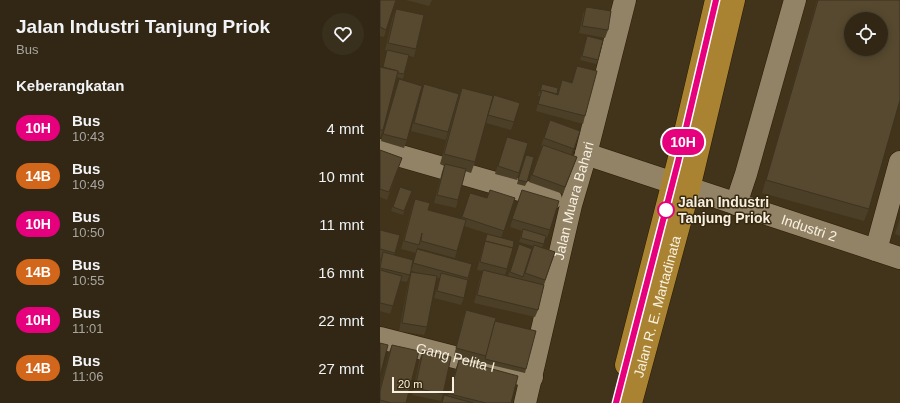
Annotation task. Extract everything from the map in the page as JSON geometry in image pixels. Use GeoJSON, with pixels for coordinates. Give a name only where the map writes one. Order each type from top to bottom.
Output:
{"type":"FeatureCollection","features":[{"type":"Feature","properties":{"kind":"highway","name":"Jalan R. E. Martadinata"},"geometry":{"type":"LineString","coordinates":[[631,403],[681,186],[716,0]]}},
{"type":"Feature","properties":{"kind":"highway","name":"Jalan R. E. Martadinata"},"geometry":{"type":"LineString","coordinates":[[616,403],[681,186],[734,0]]}},
{"type":"Feature","properties":{"kind":"street","name":"Jalan Muara Bahari"},"geometry":{"type":"LineString","coordinates":[[525,403],[571,205],[586,154],[625,0]]}},
{"type":"Feature","properties":{"kind":"street"},"geometry":{"type":"LineString","coordinates":[[736,204],[746,174],[795,0]]}},
{"type":"Feature","properties":{"kind":"street"},"geometry":{"type":"LineString","coordinates":[[380,150],[571,205]]}},
{"type":"Feature","properties":{"kind":"street","name":"Industri 2"},"geometry":{"type":"LineString","coordinates":[[586,154],[900,258]]}},
{"type":"Feature","properties":{"kind":"street"},"geometry":{"type":"LineString","coordinates":[[876,250],[900,162]]}},
{"type":"Feature","properties":{"kind":"street","name":"Gang Pelita I"},"geometry":{"type":"LineString","coordinates":[[380,338],[532,377]]}},
{"type":"Feature","properties":{"kind":"building"},"geometry":{"type":"Polygon","coordinates":[[[380,0],[396,0],[386,30],[380,27],[380,0]]]}},
{"type":"Feature","properties":{"kind":"building"},"geometry":{"type":"Polygon","coordinates":[[[818,0],[900,0],[900,100],[869,209],[766,180],[818,0]]]}},
{"type":"Feature","properties":{"kind":"building"},"geometry":{"type":"Polygon","coordinates":[[[586,7],[611,11],[608,30],[582,26],[586,7]]]}},
{"type":"Feature","properties":{"kind":"building"},"geometry":{"type":"Polygon","coordinates":[[[396,9],[424,15],[416,49],[388,43],[396,9]]]}},
{"type":"Feature","properties":{"kind":"building"},"geometry":{"type":"Polygon","coordinates":[[[587,36],[603,40],[598,60],[582,56],[587,36]]]}},
{"type":"Feature","properties":{"kind":"building"},"geometry":{"type":"Polygon","coordinates":[[[387,50],[409,55],[404,74],[383,67],[387,50]]]}},
{"type":"Feature","properties":{"kind":"building"},"geometry":{"type":"Polygon","coordinates":[[[577,66],[597,71],[585,116],[538,104],[542,90],[558,95],[562,80],[572,83],[577,66]]]}},
{"type":"Feature","properties":{"kind":"building"},"geometry":{"type":"Polygon","coordinates":[[[380,67],[398,71],[383,130],[380,130],[380,67]]]}},
{"type":"Feature","properties":{"kind":"building"},"geometry":{"type":"Polygon","coordinates":[[[399,79],[422,86],[407,140],[383,134],[399,79]]]}},
{"type":"Feature","properties":{"kind":"building"},"geometry":{"type":"Polygon","coordinates":[[[424,84],[459,94],[448,132],[414,123],[424,84]]]}},
{"type":"Feature","properties":{"kind":"building"},"geometry":{"type":"Polygon","coordinates":[[[542,84],[558,88],[557,94],[542,90],[540,92],[542,84]]]}},
{"type":"Feature","properties":{"kind":"building"},"geometry":{"type":"Polygon","coordinates":[[[462,88],[493,96],[475,162],[444,154],[462,88]]]}},
{"type":"Feature","properties":{"kind":"building"},"geometry":{"type":"Polygon","coordinates":[[[494,95],[520,103],[514,122],[488,115],[494,95]]]}},
{"type":"Feature","properties":{"kind":"building"},"geometry":{"type":"Polygon","coordinates":[[[550,120],[580,131],[574,149],[544,138],[550,120]]]}},
{"type":"Feature","properties":{"kind":"building"},"geometry":{"type":"Polygon","coordinates":[[[507,137],[528,143],[519,173],[498,166],[507,137]]]}},
{"type":"Feature","properties":{"kind":"building"},"geometry":{"type":"Polygon","coordinates":[[[543,145],[577,157],[565,187],[532,175],[543,145]]]}},
{"type":"Feature","properties":{"kind":"building"},"geometry":{"type":"Polygon","coordinates":[[[380,150],[402,158],[389,192],[380,189],[380,150]]]}},
{"type":"Feature","properties":{"kind":"building"},"geometry":{"type":"Polygon","coordinates":[[[526,155],[534,157],[527,182],[518,180],[526,155]]]}},
{"type":"Feature","properties":{"kind":"building"},"geometry":{"type":"Polygon","coordinates":[[[445,164],[466,169],[458,200],[437,195],[445,164]]]}},
{"type":"Feature","properties":{"kind":"building"},"geometry":{"type":"Polygon","coordinates":[[[400,187],[412,191],[404,211],[393,207],[400,187]]]}},
{"type":"Feature","properties":{"kind":"building"},"geometry":{"type":"Polygon","coordinates":[[[490,190],[515,198],[504,231],[462,217],[470,193],[487,198],[490,190]]]}},
{"type":"Feature","properties":{"kind":"building"},"geometry":{"type":"Polygon","coordinates":[[[522,190],[559,201],[550,230],[512,219],[522,190]]]}},
{"type":"Feature","properties":{"kind":"building"},"geometry":{"type":"Polygon","coordinates":[[[415,199],[430,203],[428,210],[466,220],[457,251],[421,241],[422,233],[419,245],[404,241],[415,199]]]}},
{"type":"Feature","properties":{"kind":"building"},"geometry":{"type":"Polygon","coordinates":[[[523,229],[546,236],[544,244],[521,238],[523,229]]]}},
{"type":"Feature","properties":{"kind":"building"},"geometry":{"type":"Polygon","coordinates":[[[380,230],[400,235],[395,253],[380,249],[380,230]]]}},
{"type":"Feature","properties":{"kind":"building"},"geometry":{"type":"Polygon","coordinates":[[[487,234],[514,241],[513,248],[485,241],[487,234]]]}},
{"type":"Feature","properties":{"kind":"building"},"geometry":{"type":"Polygon","coordinates":[[[485,241],[513,248],[507,269],[480,262],[485,241]]]}},
{"type":"Feature","properties":{"kind":"building"},"geometry":{"type":"Polygon","coordinates":[[[519,244],[532,249],[523,277],[510,272],[519,244]]]}},
{"type":"Feature","properties":{"kind":"building"},"geometry":{"type":"Polygon","coordinates":[[[534,245],[555,252],[545,280],[525,273],[534,245]]]}},
{"type":"Feature","properties":{"kind":"building"},"geometry":{"type":"Polygon","coordinates":[[[417,249],[472,264],[468,278],[413,263],[417,249]]]}},
{"type":"Feature","properties":{"kind":"building"},"geometry":{"type":"Polygon","coordinates":[[[383,252],[413,260],[410,275],[380,268],[383,252]]]}},
{"type":"Feature","properties":{"kind":"building"},"geometry":{"type":"Polygon","coordinates":[[[380,270],[402,276],[393,306],[380,303],[380,270]]]}},
{"type":"Feature","properties":{"kind":"building"},"geometry":{"type":"Polygon","coordinates":[[[483,270],[544,285],[538,310],[477,295],[483,270]]]}},
{"type":"Feature","properties":{"kind":"building"},"geometry":{"type":"Polygon","coordinates":[[[411,272],[437,276],[427,327],[402,323],[411,272]]]}},
{"type":"Feature","properties":{"kind":"building"},"geometry":{"type":"Polygon","coordinates":[[[441,273],[468,280],[464,298],[437,291],[441,273]]]}},
{"type":"Feature","properties":{"kind":"building"},"geometry":{"type":"Polygon","coordinates":[[[466,310],[496,318],[486,356],[456,348],[466,310]]]}},
{"type":"Feature","properties":{"kind":"building"},"geometry":{"type":"Polygon","coordinates":[[[495,321],[536,331],[526,369],[485,359],[495,321]]]}},
{"type":"Feature","properties":{"kind":"building"},"geometry":{"type":"Polygon","coordinates":[[[380,343],[388,345],[380,376],[380,343]]]}},
{"type":"Feature","properties":{"kind":"building"},"geometry":{"type":"Polygon","coordinates":[[[392,345],[419,351],[406,403],[391,403],[380,400],[380,391],[392,345]]]}},
{"type":"Feature","properties":{"kind":"building"},"geometry":{"type":"Polygon","coordinates":[[[423,351],[451,357],[443,394],[415,388],[423,351]]]}},
{"type":"Feature","properties":{"kind":"building"},"geometry":{"type":"Polygon","coordinates":[[[459,360],[518,376],[511,403],[486,403],[450,394],[459,360]]]}},
{"type":"Feature","properties":{"kind":"building"},"geometry":{"type":"Polygon","coordinates":[[[444,395],[473,403],[442,403],[444,395]]]}},
{"type":"Feature","properties":{"kind":"bus line","name":"10H"},"geometry":{"type":"LineString","coordinates":[[616,403],[678,162],[716,0]]}},
{"type":"Feature","properties":{"kind":"place","name":"Jalan Industri Tanjung Priok"},"geometry":{"type":"Point","coordinates":[666,210]}}]}
